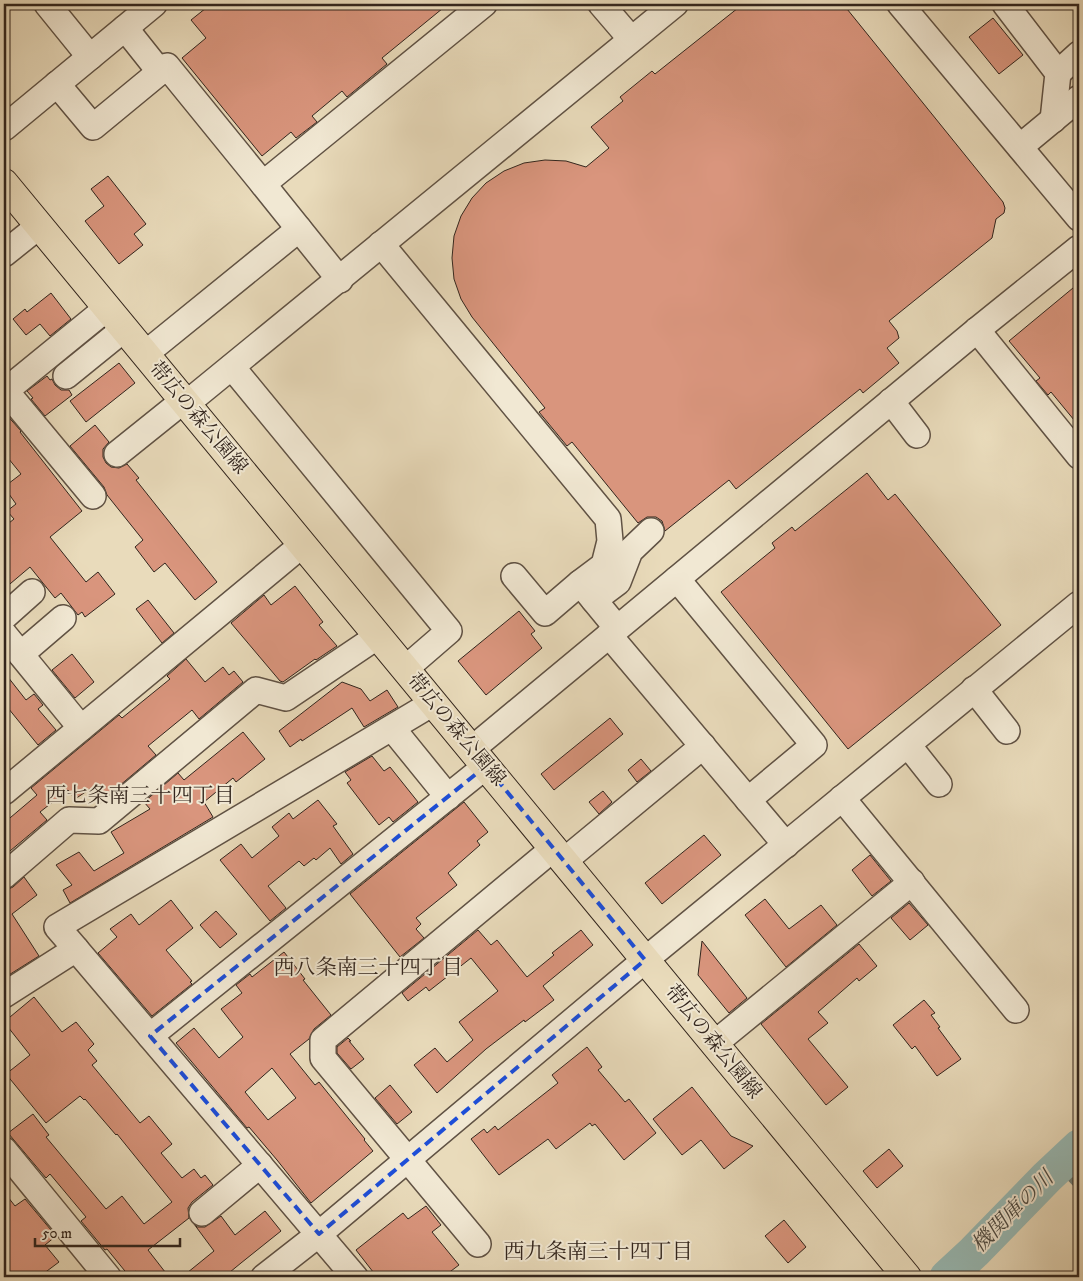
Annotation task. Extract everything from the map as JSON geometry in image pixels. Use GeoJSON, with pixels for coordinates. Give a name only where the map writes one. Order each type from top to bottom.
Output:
{"type":"FeatureCollection","features":[{"type":"Feature","properties":{"kind":"main road","name":"帯広の森公園線"},"geometry":{"type":"LineString","coordinates":[[4,183],[902,1271]]}},
{"type":"Feature","properties":{"kind":"street"},"geometry":{"type":"LineString","coordinates":[[47,4],[90,57]]}},
{"type":"Feature","properties":{"kind":"street"},"geometry":{"type":"LineString","coordinates":[[4,128],[154,4]]}},
{"type":"Feature","properties":{"kind":"street"},"geometry":{"type":"LineString","coordinates":[[263,184],[484,4]]}},
{"type":"Feature","properties":{"kind":"street"},"geometry":{"type":"LineString","coordinates":[[601,4],[631,39]]}},
{"type":"Feature","properties":{"kind":"street"},"geometry":{"type":"LineString","coordinates":[[117,454],[232,367],[340,280],[380,244],[675,4]]}},
{"type":"Feature","properties":{"kind":"street"},"geometry":{"type":"LineString","coordinates":[[900,4],[1079,218]]}},
{"type":"Feature","properties":{"kind":"street"},"geometry":{"type":"LineString","coordinates":[[1005,4],[1058,73],[1054,120]]}},
{"type":"Feature","properties":{"kind":"street"},"geometry":{"type":"LineString","coordinates":[[125,28],[160,72]]}},
{"type":"Feature","properties":{"kind":"street"},"geometry":{"type":"LineString","coordinates":[[1058,73],[1079,54]]}},
{"type":"Feature","properties":{"kind":"street"},"geometry":{"type":"LineString","coordinates":[[57,84],[93,127],[167,66],[340,280]]}},
{"type":"Feature","properties":{"kind":"street"},"geometry":{"type":"LineString","coordinates":[[1020,147],[1079,98]]}},
{"type":"Feature","properties":{"kind":"street"},"geometry":{"type":"LineString","coordinates":[[4,254],[39,226]]}},
{"type":"Feature","properties":{"kind":"street"},"geometry":{"type":"LineString","coordinates":[[145,354],[299,229]]}},
{"type":"Feature","properties":{"kind":"street"},"geometry":{"type":"LineString","coordinates":[[380,244],[608,519],[610,541],[604,565],[587,592]]}},
{"type":"Feature","properties":{"kind":"street"},"geometry":{"type":"LineString","coordinates":[[150,1036],[448,797],[479,757],[613,632],[977,330],[1079,248]]}},
{"type":"Feature","properties":{"kind":"street"},"geometry":{"type":"LineString","coordinates":[[94,496],[4,391],[107,308]]}},
{"type":"Feature","properties":{"kind":"street"},"geometry":{"type":"LineString","coordinates":[[66,376],[124,329]]}},
{"type":"Feature","properties":{"kind":"street"},"geometry":{"type":"LineString","coordinates":[[977,330],[1079,456]]}},
{"type":"Feature","properties":{"kind":"street"},"geometry":{"type":"LineString","coordinates":[[232,367],[449,631],[405,669]]}},
{"type":"Feature","properties":{"kind":"street"},"geometry":{"type":"LineString","coordinates":[[891,401],[918,435]]}},
{"type":"Feature","properties":{"kind":"street"},"geometry":{"type":"LineString","coordinates":[[514,576],[545,613],[587,592],[618,582],[630,551],[651,531]]}},
{"type":"Feature","properties":{"kind":"street"},"geometry":{"type":"LineString","coordinates":[[4,792],[302,544]]}},
{"type":"Feature","properties":{"kind":"street"},"geometry":{"type":"LineString","coordinates":[[677,579],[814,745],[748,800]]}},
{"type":"Feature","properties":{"kind":"street"},"geometry":{"type":"LineString","coordinates":[[4,617],[32,592]]}},
{"type":"Feature","properties":{"kind":"street"},"geometry":{"type":"LineString","coordinates":[[587,592],[613,632],[703,746],[786,844]]}},
{"type":"Feature","properties":{"kind":"street"},"geometry":{"type":"LineString","coordinates":[[264,1277],[407,1160],[645,960],[1079,604]]}},
{"type":"Feature","properties":{"kind":"street"},"geometry":{"type":"LineString","coordinates":[[21,654],[63,618]]}},
{"type":"Feature","properties":{"kind":"street"},"geometry":{"type":"LineString","coordinates":[[4,634],[81,728]]}},
{"type":"Feature","properties":{"kind":"street"},"geometry":{"type":"LineString","coordinates":[[4,876],[69,820],[100,821],[256,690],[286,698],[378,636]]}},
{"type":"Feature","properties":{"kind":"street"},"geometry":{"type":"LineString","coordinates":[[974,689],[1007,731]]}},
{"type":"Feature","properties":{"kind":"street"},"geometry":{"type":"LineString","coordinates":[[355,1277],[57,927],[433,703]]}},
{"type":"Feature","properties":{"kind":"street"},"geometry":{"type":"LineString","coordinates":[[392,728],[448,797]]}},
{"type":"Feature","properties":{"kind":"street"},"geometry":{"type":"LineString","coordinates":[[478,1244],[323,1058],[323,1040],[559,855],[703,746]]}},
{"type":"Feature","properties":{"kind":"street"},"geometry":{"type":"LineString","coordinates":[[908,746],[939,784]]}},
{"type":"Feature","properties":{"kind":"street"},"geometry":{"type":"LineString","coordinates":[[842,798],[1016,1010]]}},
{"type":"Feature","properties":{"kind":"street"},"geometry":{"type":"LineString","coordinates":[[714,1044],[912,882]]}},
{"type":"Feature","properties":{"kind":"street"},"geometry":{"type":"LineString","coordinates":[[4,995],[76,950]]}},
{"type":"Feature","properties":{"kind":"street"},"geometry":{"type":"LineString","coordinates":[[4,1150],[108,1277]]}},
{"type":"Feature","properties":{"kind":"street"},"geometry":{"type":"LineString","coordinates":[[202,1213],[260,1165]]}},
{"type":"Feature","properties":{"kind":"highlighted area"},"geometry":{"type":"Polygon","coordinates":[[[486,766],[645,960],[319,1234],[150,1036],[486,766]]]}},
{"type":"Feature","properties":{"kind":"building"},"geometry":{"type":"Polygon","coordinates":[[[211,4],[448,4],[382,58],[387,64],[347,97],[342,91],[312,116],[317,122],[296,138],[291,132],[262,156],[182,58],[206,38],[191,20],[211,4]]]}},
{"type":"Feature","properties":{"kind":"building"},"geometry":{"type":"Polygon","coordinates":[[[743,4],[843,4],[1003,202],[1005,208],[1004,213],[996,219],[992,238],[889,321],[897,331],[899,338],[887,348],[899,363],[863,393],[860,389],[736,489],[729,480],[665,531],[662,521],[656,517],[647,517],[638,523],[572,442],[567,446],[539,412],[545,408],[472,317],[461,299],[454,279],[452,258],[454,236],[461,216],[472,198],[486,183],[504,171],[524,163],[545,160],[566,161],[586,167],[609,148],[591,127],[623,101],[620,97],[652,71],[655,74],[743,4]]]}},
{"type":"Feature","properties":{"kind":"building"},"geometry":{"type":"Polygon","coordinates":[[[993,18],[1023,55],[999,74],[969,37],[993,18]]]}},
{"type":"Feature","properties":{"kind":"building"},"geometry":{"type":"Polygon","coordinates":[[[108,176],[146,224],[134,234],[143,245],[119,264],[85,221],[104,206],[91,189],[108,176]]]}},
{"type":"Feature","properties":{"kind":"building"},"geometry":{"type":"Polygon","coordinates":[[[1079,283],[1079,426],[1051,392],[1048,395],[1036,381],[1040,378],[1009,341],[1079,283]]]}},
{"type":"Feature","properties":{"kind":"building"},"geometry":{"type":"Polygon","coordinates":[[[51,293],[71,319],[50,336],[40,324],[26,335],[13,319],[25,309],[27,312],[51,293]]]}},
{"type":"Feature","properties":{"kind":"building"},"geometry":{"type":"Polygon","coordinates":[[[119,363],[135,383],[86,422],[70,401],[119,363]]]}},
{"type":"Feature","properties":{"kind":"building"},"geometry":{"type":"Polygon","coordinates":[[[47,376],[61,390],[69,390],[72,395],[45,416],[27,391],[47,376]]]}},
{"type":"Feature","properties":{"kind":"building"},"geometry":{"type":"Polygon","coordinates":[[[4,412],[21,431],[82,511],[50,537],[86,582],[98,572],[115,594],[85,617],[82,612],[78,615],[61,593],[55,598],[30,567],[4,589],[4,527],[14,519],[7,511],[16,504],[4,487],[21,474],[4,453],[4,412]]]}},
{"type":"Feature","properties":{"kind":"building"},"geometry":{"type":"Polygon","coordinates":[[[95,425],[109,442],[103,449],[103,457],[106,463],[111,467],[119,468],[127,464],[139,478],[136,480],[217,582],[195,600],[165,563],[154,572],[135,547],[143,540],[107,495],[104,487],[70,446],[95,425]]]}},
{"type":"Feature","properties":{"kind":"building"},"geometry":{"type":"Polygon","coordinates":[[[867,473],[888,500],[895,494],[1001,625],[848,749],[721,592],[775,548],[772,543],[792,527],[795,531],[867,473]]]}},
{"type":"Feature","properties":{"kind":"building"},"geometry":{"type":"Polygon","coordinates":[[[295,586],[323,622],[319,625],[337,646],[283,682],[280,681],[231,623],[264,595],[271,605],[295,586]]]}},
{"type":"Feature","properties":{"kind":"building"},"geometry":{"type":"Polygon","coordinates":[[[148,600],[174,633],[162,643],[136,609],[148,600]]]}},
{"type":"Feature","properties":{"kind":"building"},"geometry":{"type":"Polygon","coordinates":[[[519,611],[535,631],[531,634],[542,648],[486,695],[458,661],[519,611]]]}},
{"type":"Feature","properties":{"kind":"building"},"geometry":{"type":"Polygon","coordinates":[[[72,654],[94,682],[75,698],[52,670],[72,654]]]}},
{"type":"Feature","properties":{"kind":"building"},"geometry":{"type":"Polygon","coordinates":[[[186,659],[205,682],[223,667],[229,675],[234,671],[243,682],[199,719],[192,710],[148,746],[156,755],[100,802],[90,789],[75,799],[68,790],[40,812],[47,820],[4,856],[4,823],[37,795],[31,788],[119,715],[122,718],[170,679],[167,676],[186,659]]]}},
{"type":"Feature","properties":{"kind":"building"},"geometry":{"type":"Polygon","coordinates":[[[4,672],[26,700],[34,694],[43,705],[38,709],[56,730],[38,745],[4,703],[4,672]]]}},
{"type":"Feature","properties":{"kind":"building"},"geometry":{"type":"Polygon","coordinates":[[[342,682],[361,689],[370,701],[387,690],[398,707],[364,727],[352,708],[290,747],[279,731],[342,682]]]}},
{"type":"Feature","properties":{"kind":"building"},"geometry":{"type":"Polygon","coordinates":[[[610,718],[623,734],[554,790],[541,774],[610,718]]]}},
{"type":"Feature","properties":{"kind":"building"},"geometry":{"type":"Polygon","coordinates":[[[243,732],[265,759],[236,782],[233,778],[204,802],[213,817],[70,903],[63,890],[72,885],[56,865],[79,852],[94,871],[124,853],[111,832],[150,809],[144,802],[178,773],[184,780],[243,732]]]}},
{"type":"Feature","properties":{"kind":"building"},"geometry":{"type":"Polygon","coordinates":[[[372,756],[384,771],[390,767],[418,802],[393,822],[389,817],[379,825],[347,783],[351,780],[345,772],[372,756]]]}},
{"type":"Feature","properties":{"kind":"building"},"geometry":{"type":"Polygon","coordinates":[[[641,759],[651,771],[637,782],[628,770],[641,759]]]}},
{"type":"Feature","properties":{"kind":"building"},"geometry":{"type":"Polygon","coordinates":[[[603,791],[612,802],[599,814],[589,802],[603,791]]]}},
{"type":"Feature","properties":{"kind":"building"},"geometry":{"type":"Polygon","coordinates":[[[318,800],[337,824],[333,826],[353,854],[341,864],[330,848],[316,860],[314,858],[304,866],[299,861],[268,886],[286,908],[270,921],[220,860],[241,844],[252,858],[279,836],[272,827],[289,813],[293,819],[318,800]]]}},
{"type":"Feature","properties":{"kind":"building"},"geometry":{"type":"Polygon","coordinates":[[[464,802],[488,832],[477,841],[480,845],[448,873],[457,885],[416,918],[421,924],[416,929],[424,938],[400,957],[350,894],[464,802]]]}},
{"type":"Feature","properties":{"kind":"building"},"geometry":{"type":"Polygon","coordinates":[[[704,835],[721,855],[662,904],[645,883],[704,835]]]}},
{"type":"Feature","properties":{"kind":"building"},"geometry":{"type":"Polygon","coordinates":[[[870,855],[891,881],[872,896],[852,870],[870,855]]]}},
{"type":"Feature","properties":{"kind":"building"},"geometry":{"type":"Polygon","coordinates":[[[24,877],[37,895],[12,914],[39,956],[4,978],[4,891],[13,887],[24,877]]]}},
{"type":"Feature","properties":{"kind":"building"},"geometry":{"type":"Polygon","coordinates":[[[765,899],[789,929],[821,905],[837,925],[786,967],[745,915],[765,899]]]}},
{"type":"Feature","properties":{"kind":"building"},"geometry":{"type":"Polygon","coordinates":[[[171,900],[193,928],[166,950],[192,981],[190,982],[192,984],[152,1016],[98,953],[117,937],[110,929],[131,914],[139,925],[171,900]]]}},
{"type":"Feature","properties":{"kind":"building"},"geometry":{"type":"Polygon","coordinates":[[[909,903],[928,925],[910,940],[891,918],[909,903]]]}},
{"type":"Feature","properties":{"kind":"building"},"geometry":{"type":"Polygon","coordinates":[[[216,911],[237,934],[220,948],[200,925],[216,911]]]}},
{"type":"Feature","properties":{"kind":"building"},"geometry":{"type":"Polygon","coordinates":[[[478,930],[491,945],[497,940],[527,977],[554,955],[552,953],[581,930],[593,945],[543,986],[554,1000],[486,1049],[437,1093],[414,1065],[435,1048],[447,1062],[473,1040],[459,1022],[498,991],[471,958],[429,991],[426,987],[408,1001],[402,993],[478,930]]]}},
{"type":"Feature","properties":{"kind":"building"},"geometry":{"type":"Polygon","coordinates":[[[702,941],[747,998],[729,1013],[698,975],[702,941]]]}},
{"type":"Feature","properties":{"kind":"building"},"geometry":{"type":"Polygon","coordinates":[[[859,944],[877,966],[859,981],[857,978],[818,1012],[828,1023],[808,1039],[848,1087],[826,1105],[761,1024],[859,944]]]}},
{"type":"Feature","properties":{"kind":"building"},"geometry":{"type":"Polygon","coordinates":[[[284,952],[305,979],[303,980],[331,1015],[314,1029],[309,1039],[290,1054],[315,1085],[319,1082],[373,1151],[311,1203],[277,1160],[249,1127],[247,1128],[176,1043],[194,1028],[219,1058],[243,1037],[221,1009],[242,993],[236,985],[250,974],[252,977],[284,952]],[[272,1068],[245,1092],[268,1120],[296,1098],[272,1068]]]}},
{"type":"Feature","properties":{"kind":"building"},"geometry":{"type":"Polygon","coordinates":[[[34,997],[62,1032],[76,1022],[94,1044],[88,1050],[97,1061],[92,1065],[140,1123],[149,1116],[172,1144],[161,1153],[182,1178],[194,1169],[201,1178],[205,1175],[213,1185],[192,1202],[188,1208],[189,1218],[148,1250],[169,1277],[141,1277],[136,1271],[129,1276],[81,1221],[86,1217],[50,1174],[46,1178],[8,1133],[33,1114],[49,1135],[46,1137],[106,1209],[122,1196],[144,1224],[172,1202],[117,1134],[85,1099],[80,1096],[46,1123],[6,1074],[30,1055],[4,1022],[34,997]]]}},
{"type":"Feature","properties":{"kind":"building"},"geometry":{"type":"Polygon","coordinates":[[[924,1000],[935,1013],[931,1015],[940,1027],[938,1028],[961,1059],[937,1076],[915,1046],[912,1049],[893,1025],[924,1000]]]}},
{"type":"Feature","properties":{"kind":"building"},"geometry":{"type":"Polygon","coordinates":[[[348,1038],[364,1059],[351,1069],[337,1053],[337,1047],[348,1038]]]}},
{"type":"Feature","properties":{"kind":"building"},"geometry":{"type":"Polygon","coordinates":[[[587,1047],[602,1067],[598,1070],[625,1102],[629,1099],[656,1133],[624,1160],[595,1124],[592,1126],[590,1123],[556,1149],[548,1139],[499,1175],[471,1139],[484,1129],[487,1133],[495,1126],[498,1130],[558,1083],[552,1075],[587,1047]]]}},
{"type":"Feature","properties":{"kind":"building"},"geometry":{"type":"Polygon","coordinates":[[[390,1085],[412,1112],[397,1124],[375,1098],[390,1085]]]}},
{"type":"Feature","properties":{"kind":"building"},"geometry":{"type":"Polygon","coordinates":[[[692,1087],[731,1136],[753,1146],[724,1169],[701,1140],[682,1155],[653,1119],[692,1087]]]}},
{"type":"Feature","properties":{"kind":"building"},"geometry":{"type":"Polygon","coordinates":[[[889,1149],[903,1166],[877,1188],[863,1171],[889,1149]]]}},
{"type":"Feature","properties":{"kind":"building"},"geometry":{"type":"Polygon","coordinates":[[[4,1192],[15,1206],[25,1199],[56,1236],[45,1245],[59,1262],[39,1277],[4,1277],[4,1192]]]}},
{"type":"Feature","properties":{"kind":"building"},"geometry":{"type":"Polygon","coordinates":[[[426,1206],[441,1225],[432,1232],[459,1265],[443,1277],[377,1277],[356,1250],[403,1213],[408,1219],[426,1206]]]}},
{"type":"Feature","properties":{"kind":"building"},"geometry":{"type":"Polygon","coordinates":[[[265,1211],[281,1231],[224,1277],[182,1277],[214,1251],[194,1224],[197,1227],[205,1227],[221,1216],[235,1235],[265,1211]]]}},
{"type":"Feature","properties":{"kind":"building"},"geometry":{"type":"Polygon","coordinates":[[[784,1220],[806,1247],[788,1263],[765,1236],[784,1220]]]}},
{"type":"Feature","properties":{"kind":"waterway","name":"機関庫の川"},"geometry":{"type":"LineString","coordinates":[[947,1277],[1079,1147]]}},
{"type":"Feature","properties":{"kind":"waterway"},"geometry":{"type":"LineString","coordinates":[[1059,1167],[1079,1188]]}},
{"type":"Feature","properties":{"kind":"district","name":"西七条南三十四丁目"},"geometry":{"type":"Point","coordinates":[140,796]}},
{"type":"Feature","properties":{"kind":"district","name":"西八条南三十四丁目"},"geometry":{"type":"Point","coordinates":[368,968]}},
{"type":"Feature","properties":{"kind":"district","name":"西九条南三十四丁目"},"geometry":{"type":"Point","coordinates":[598,1252]}}]}
